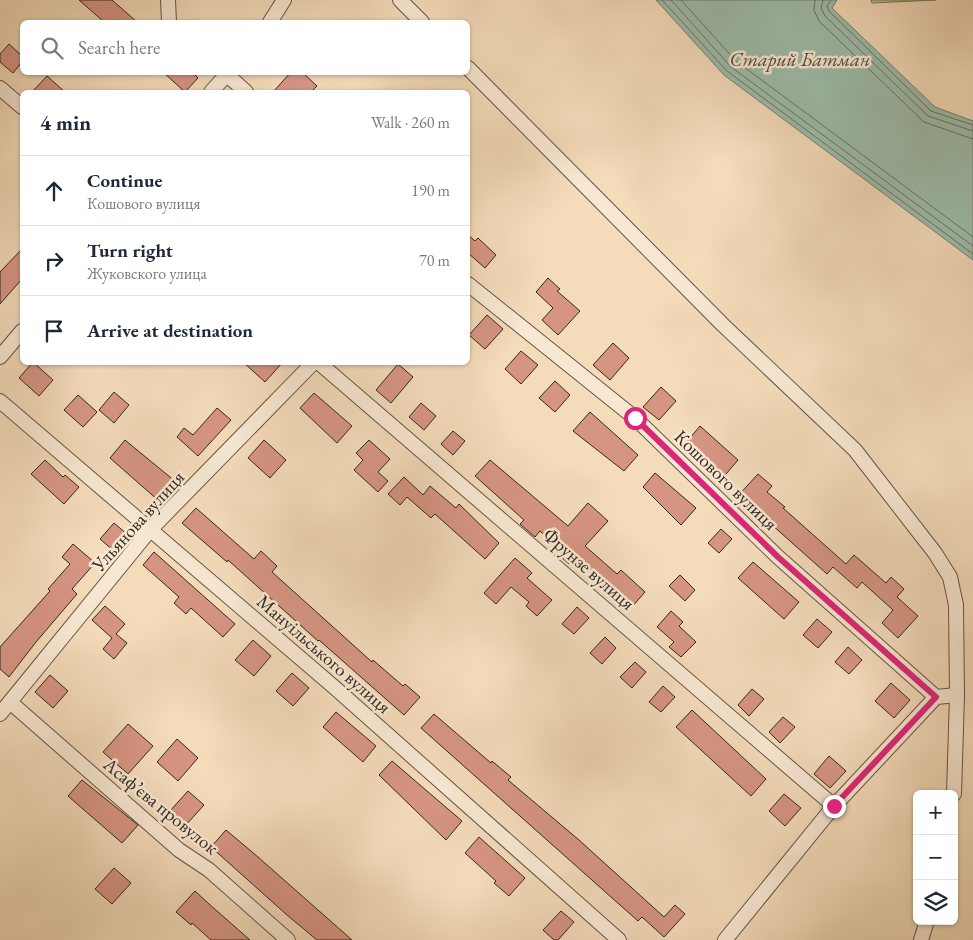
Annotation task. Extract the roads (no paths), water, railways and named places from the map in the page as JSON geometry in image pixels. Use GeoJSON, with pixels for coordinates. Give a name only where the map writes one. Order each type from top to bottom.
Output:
{"type":"FeatureCollection","features":[{"type":"Feature","properties":{"kind":"street"},"geometry":{"type":"LineString","coordinates":[[168,0],[169,20]]}},
{"type":"Feature","properties":{"kind":"street"},"geometry":{"type":"LineString","coordinates":[[271,20],[284,0]]}},
{"type":"Feature","properties":{"kind":"street"},"geometry":{"type":"LineString","coordinates":[[400,0],[420,20]]}},
{"type":"Feature","properties":{"kind":"street"},"geometry":{"type":"LineString","coordinates":[[470,70],[723,325],[855,450],[929,546],[950,577],[956,605],[957,695],[954,790]]}},
{"type":"Feature","properties":{"kind":"street"},"geometry":{"type":"LineString","coordinates":[[213,90],[224,75]]}},
{"type":"Feature","properties":{"kind":"street"},"geometry":{"type":"LineString","coordinates":[[228,75],[244,90]]}},
{"type":"Feature","properties":{"kind":"street"},"geometry":{"type":"LineString","coordinates":[[0,88],[20,105]]}},
{"type":"Feature","properties":{"kind":"street","name":"Кошового вулиця"},"geometry":{"type":"LineString","coordinates":[[470,286],[635,418],[778,557],[936,697]]}},
{"type":"Feature","properties":{"kind":"street"},"geometry":{"type":"LineString","coordinates":[[0,357],[20,333]]}},
{"type":"Feature","properties":{"kind":"street","name":"Ульянова вулиця"},"geometry":{"type":"LineString","coordinates":[[0,714],[150,530],[311,365]]}},
{"type":"Feature","properties":{"kind":"street","name":"Фрунзе вулиця"},"geometry":{"type":"LineString","coordinates":[[322,365],[471,491],[834,806]]}},
{"type":"Feature","properties":{"kind":"street","name":"Мануільського вулиця"},"geometry":{"type":"LineString","coordinates":[[0,401],[334,687],[620,940]]}},
{"type":"Feature","properties":{"kind":"street"},"geometry":{"type":"LineString","coordinates":[[725,940],[834,806],[936,697],[957,695]]}},
{"type":"Feature","properties":{"kind":"street","name":"Асаф’єва провулок"},"geometry":{"type":"LineString","coordinates":[[10,702],[179,850],[209,870],[288,940]]}},
{"type":"Feature","properties":{"kind":"street"},"geometry":{"type":"LineString","coordinates":[[921,940],[927,925]]}},
{"type":"Feature","properties":{"kind":"water","name":"Старий Батман"},"geometry":{"type":"Polygon","coordinates":[[[656,0],[837,0],[832,8],[935,107],[973,121],[973,260],[724,75],[656,0]]]}}]}
